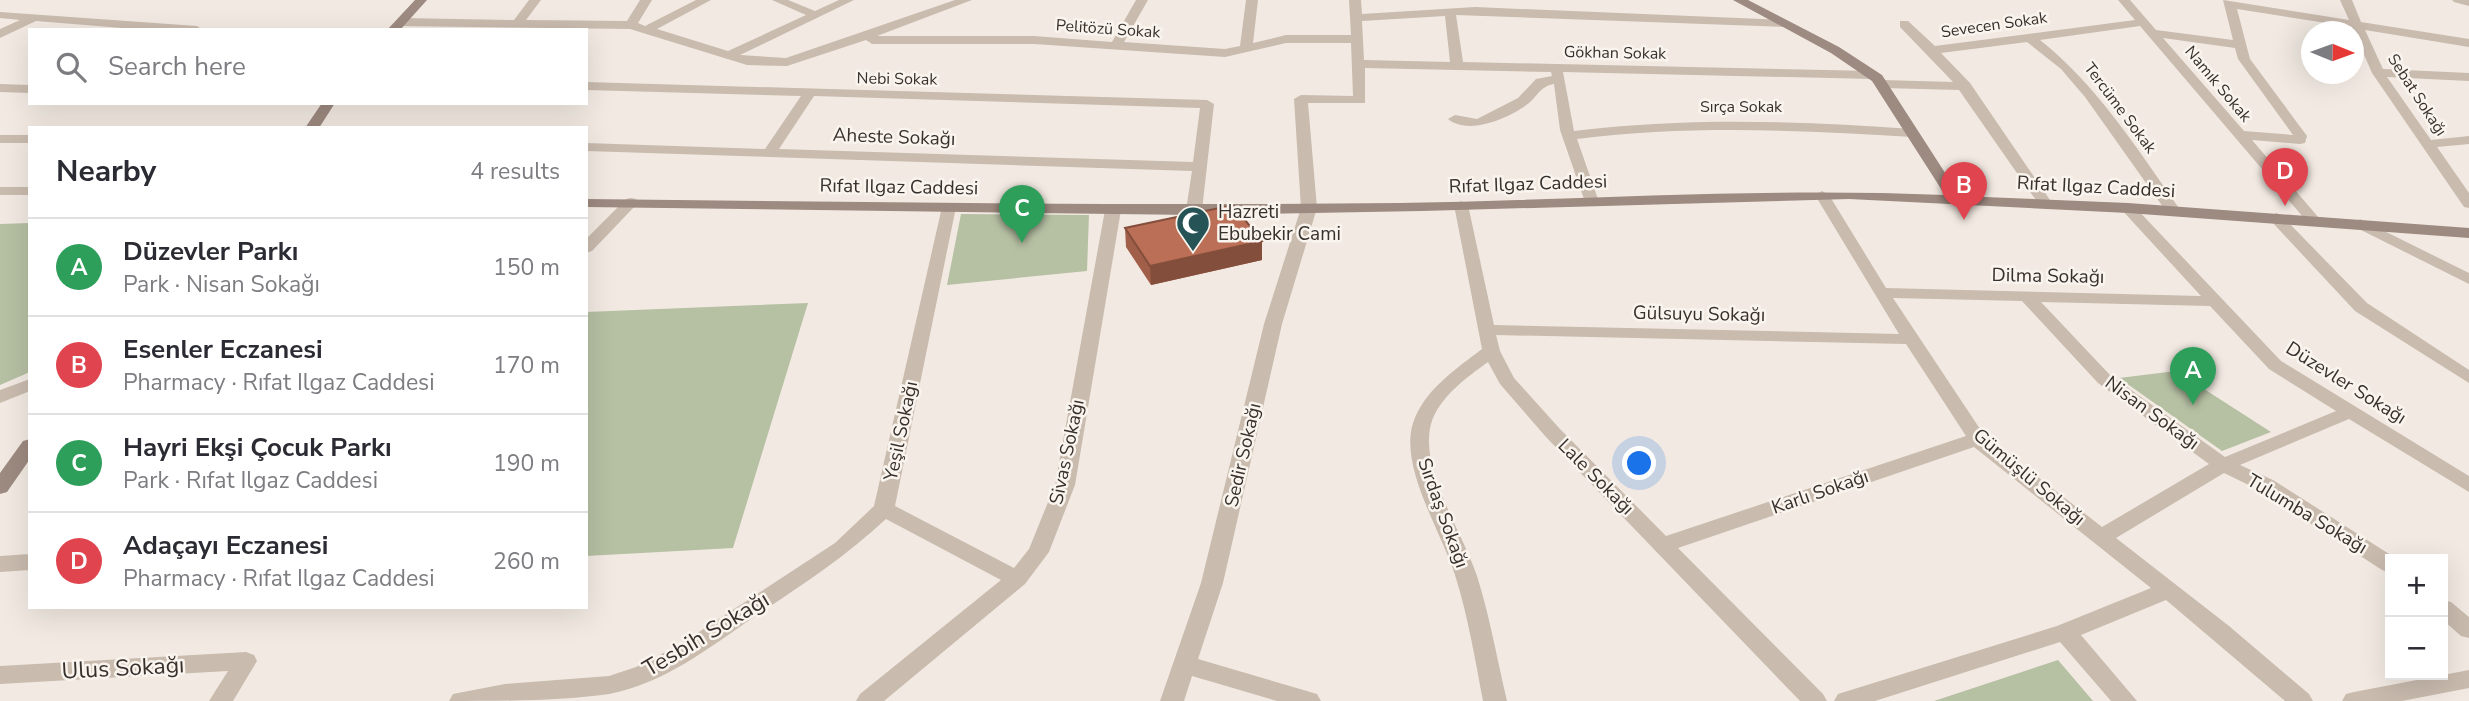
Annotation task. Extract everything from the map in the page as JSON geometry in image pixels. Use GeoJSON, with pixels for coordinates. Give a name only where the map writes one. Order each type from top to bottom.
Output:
{"type":"FeatureCollection","features":[{"type":"Feature","properties":{"kind":"street"},"geometry":{"type":"LineString","coordinates":[[397,26],[421,0]]}},
{"type":"Feature","properties":{"kind":"street"},"geometry":{"type":"LineString","coordinates":[[518,23],[535,0]]}},
{"type":"Feature","properties":{"kind":"street"},"geometry":{"type":"LineString","coordinates":[[631,25],[646,0]]}},
{"type":"Feature","properties":{"kind":"street"},"geometry":{"type":"LineString","coordinates":[[648,29],[705,0]]}},
{"type":"Feature","properties":{"kind":"street"},"geometry":{"type":"LineString","coordinates":[[778,0],[815,15]]}},
{"type":"Feature","properties":{"kind":"street"},"geometry":{"type":"LineString","coordinates":[[728,56],[848,0]]}},
{"type":"Feature","properties":{"kind":"street"},"geometry":{"type":"LineString","coordinates":[[397,26],[518,23],[631,25],[747,61],[787,62],[966,0]]}},
{"type":"Feature","properties":{"kind":"street"},"geometry":{"type":"LineString","coordinates":[[1117,44],[1142,0]]}},
{"type":"Feature","properties":{"kind":"street"},"geometry":{"type":"LineString","coordinates":[[1246,50],[1252,0]]}},
{"type":"Feature","properties":{"kind":"street"},"geometry":{"type":"LineString","coordinates":[[1309,208],[1301,99],[1360,100],[1355,0]]}},
{"type":"Feature","properties":{"kind":"street"},"geometry":{"type":"LineString","coordinates":[[1596,0],[1604,15]]}},
{"type":"Feature","properties":{"kind":"street"},"geometry":{"type":"LineString","coordinates":[[1739,0],[1835,50],[1883,84],[1954,198]]}},
{"type":"Feature","properties":{"kind":"street","name":"Namık Sokak"},"geometry":{"type":"LineString","coordinates":[[2124,0],[2314,221]]}},
{"type":"Feature","properties":{"kind":"street","name":"Sebat Sokağı"},"geometry":{"type":"LineString","coordinates":[[2346,0],[2355,21]]}},
{"type":"Feature","properties":{"kind":"street"},"geometry":{"type":"LineString","coordinates":[[2458,0],[2469,3]]}},
{"type":"Feature","properties":{"kind":"street"},"geometry":{"type":"LineString","coordinates":[[2238,135],[2300,140],[2300,136],[2244,59],[2230,2],[2335,21]]}},
{"type":"Feature","properties":{"kind":"street"},"geometry":{"type":"LineString","coordinates":[[1356,18],[1450,12],[1471,5],[1784,24]]}},
{"type":"Feature","properties":{"kind":"street"},"geometry":{"type":"LineString","coordinates":[[1450,12],[1457,66]]}},
{"type":"Feature","properties":{"kind":"street"},"geometry":{"type":"LineString","coordinates":[[0,15],[170,28]]}},
{"type":"Feature","properties":{"kind":"street"},"geometry":{"type":"LineString","coordinates":[[0,34],[35,18]]}},
{"type":"Feature","properties":{"kind":"street","name":"Sevecen Sokak"},"geometry":{"type":"LineString","coordinates":[[1934,50],[2143,22]]}},
{"type":"Feature","properties":{"kind":"street"},"geometry":{"type":"LineString","coordinates":[[1903,24],[1934,50],[1965,86],[2045,203]]}},
{"type":"Feature","properties":{"kind":"street"},"geometry":{"type":"LineString","coordinates":[[2364,26],[2469,43]]}},
{"type":"Feature","properties":{"kind":"street"},"geometry":{"type":"LineString","coordinates":[[2153,33],[2241,45]]}},
{"type":"Feature","properties":{"kind":"street","name":"Tercüme Sokak"},"geometry":{"type":"LineString","coordinates":[[2028,36],[2065,66],[2090,94],[2174,211]]}},
{"type":"Feature","properties":{"kind":"street","name":"Pelitözü Sokak"},"geometry":{"type":"LineString","coordinates":[[856,40],[1034,40],[1225,53],[1286,39],[1357,39]]}},
{"type":"Feature","properties":{"kind":"street","name":"Sebat Sokağı"},"geometry":{"type":"LineString","coordinates":[[2364,41],[2378,73],[2468,200]]}},
{"type":"Feature","properties":{"kind":"street","name":"Gökhan Sokak"},"geometry":{"type":"LineString","coordinates":[[1358,64],[1457,66],[1558,74],[1872,75]]}},
{"type":"Feature","properties":{"kind":"street"},"geometry":{"type":"LineString","coordinates":[[2378,73],[2469,77]]}},
{"type":"Feature","properties":{"kind":"street"},"geometry":{"type":"LineString","coordinates":[[1455,119],[1479,123],[1523,101],[1541,82],[1558,74],[1571,136],[1592,202]]}},
{"type":"Feature","properties":{"kind":"street"},"geometry":{"type":"LineString","coordinates":[[1883,84],[1965,86]]}},
{"type":"Feature","properties":{"kind":"street","name":"Nebi Sokak"},"geometry":{"type":"LineString","coordinates":[[588,86],[808,95],[1207,104],[1200,167]]}},
{"type":"Feature","properties":{"kind":"street"},"geometry":{"type":"LineString","coordinates":[[0,88],[28,89]]}},
{"type":"Feature","properties":{"kind":"street"},"geometry":{"type":"LineString","coordinates":[[770,152],[808,95]]}},
{"type":"Feature","properties":{"kind":"street"},"geometry":{"type":"LineString","coordinates":[[313,126],[328,105]]}},
{"type":"Feature","properties":{"kind":"street","name":"Sırça Sokak"},"geometry":{"type":"LineString","coordinates":[[1571,136],[1625,128],[1732,123],[1912,132]]}},
{"type":"Feature","properties":{"kind":"street"},"geometry":{"type":"LineString","coordinates":[[0,139],[28,139]]}},
{"type":"Feature","properties":{"kind":"street"},"geometry":{"type":"LineString","coordinates":[[2428,144],[2469,140]]}},
{"type":"Feature","properties":{"kind":"street","name":"Aheste Sokağı"},"geometry":{"type":"LineString","coordinates":[[588,147],[1200,167]]}},
{"type":"Feature","properties":{"kind":"street"},"geometry":{"type":"LineString","coordinates":[[1194,209],[1200,167]]}},
{"type":"Feature","properties":{"kind":"street"},"geometry":{"type":"LineString","coordinates":[[0,191],[28,191]]}},
{"type":"Feature","properties":{"kind":"street","name":"Rıfat Ilgaz Caddesi"},"geometry":{"type":"LineString","coordinates":[[588,203],[1113,210],[1461,205],[1822,195],[2045,203],[2469,233]]}},
{"type":"Feature","properties":{"kind":"street","name":"Gümüşlü Sokağı"},"geometry":{"type":"LineString","coordinates":[[1822,195],[1881,293],[1977,439],[2169,590],[2301,701]]}},
{"type":"Feature","properties":{"kind":"street"},"geometry":{"type":"LineString","coordinates":[[588,246],[632,202]]}},
{"type":"Feature","properties":{"kind":"street","name":"Lale Sokağı"},"geometry":{"type":"LineString","coordinates":[[1461,205],[1486,330],[1492,351],[1506,380],[1553,433],[1815,701]]}},
{"type":"Feature","properties":{"kind":"street","name":"Yeşil Sokağı"},"geometry":{"type":"LineString","coordinates":[[884,509],[949,207]]}},
{"type":"Feature","properties":{"kind":"street","name":"Sedir Sokağı"},"geometry":{"type":"LineString","coordinates":[[1172,701],[1212,583],[1273,324],[1309,208]]}},
{"type":"Feature","properties":{"kind":"street","name":"Düzevler Sokağı"},"geometry":{"type":"LineString","coordinates":[[2128,208],[2275,365],[2469,485]]}},
{"type":"Feature","properties":{"kind":"street","name":"Sivas Sokağı"},"geometry":{"type":"LineString","coordinates":[[868,701],[1017,579],[1038,552],[1065,485],[1113,210]]}},
{"type":"Feature","properties":{"kind":"street"},"geometry":{"type":"LineString","coordinates":[[2276,218],[2361,307],[2469,378]]}},
{"type":"Feature","properties":{"kind":"street"},"geometry":{"type":"LineString","coordinates":[[2360,224],[2469,279]]}},
{"type":"Feature","properties":{"kind":"street","name":"Dilma Sokağı"},"geometry":{"type":"LineString","coordinates":[[1881,293],[2215,301]]}},
{"type":"Feature","properties":{"kind":"street","name":"Nisan Sokağı"},"geometry":{"type":"LineString","coordinates":[[2027,296],[2104,379],[2223,465]]}},
{"type":"Feature","properties":{"kind":"street","name":"Gülsuyu Sokağı"},"geometry":{"type":"LineString","coordinates":[[1486,330],[1911,339]]}},
{"type":"Feature","properties":{"kind":"street","name":"Sırdaş Sokağı"},"geometry":{"type":"LineString","coordinates":[[1492,351],[1459,376],[1431,404],[1418,442],[1424,466],[1466,575],[1495,701]]}},
{"type":"Feature","properties":{"kind":"street"},"geometry":{"type":"LineString","coordinates":[[0,397],[28,385]]}},
{"type":"Feature","properties":{"kind":"street"},"geometry":{"type":"LineString","coordinates":[[2101,537],[2223,465],[2351,411]]}},
{"type":"Feature","properties":{"kind":"street","name":"Karlı Sokağı"},"geometry":{"type":"LineString","coordinates":[[1663,544],[1977,439]]}},
{"type":"Feature","properties":{"kind":"street"},"geometry":{"type":"LineString","coordinates":[[0,487],[28,451]]}},
{"type":"Feature","properties":{"kind":"street","name":"Tulumba Sokağı"},"geometry":{"type":"LineString","coordinates":[[2223,465],[2266,485],[2385,562]]}},
{"type":"Feature","properties":{"kind":"street"},"geometry":{"type":"LineString","coordinates":[[884,509],[1017,579]]}},
{"type":"Feature","properties":{"kind":"street","name":"Tesbih Sokağı"},"geometry":{"type":"LineString","coordinates":[[461,701],[505,694],[609,685],[644,674],[687,651],[842,548],[884,509]]}},
{"type":"Feature","properties":{"kind":"street"},"geometry":{"type":"LineString","coordinates":[[0,564],[28,562]]}},
{"type":"Feature","properties":{"kind":"street"},"geometry":{"type":"LineString","coordinates":[[1846,701],[2065,632],[2169,590]]}},
{"type":"Feature","properties":{"kind":"street"},"geometry":{"type":"LineString","coordinates":[[2448,612],[2469,630]]}},
{"type":"Feature","properties":{"kind":"street"},"geometry":{"type":"LineString","coordinates":[[2065,632],[2125,701]]}},
{"type":"Feature","properties":{"kind":"street","name":"Ulus Sokağı"},"geometry":{"type":"LineString","coordinates":[[0,675],[246,661],[221,701]]}},
{"type":"Feature","properties":{"kind":"street"},"geometry":{"type":"LineString","coordinates":[[1186,665],[1309,701]]}},
{"type":"Feature","properties":{"kind":"street"},"geometry":{"type":"LineString","coordinates":[[2354,701],[2469,679]]}},
{"type":"Feature","properties":{"kind":"green space"},"geometry":{"type":"Polygon","coordinates":[[[961,214],[1089,215],[1087,271],[947,285],[961,214]]]}},
{"type":"Feature","properties":{"kind":"green space"},"geometry":{"type":"Polygon","coordinates":[[[28,223],[28,373],[0,385],[0,224],[28,223]]]}},
{"type":"Feature","properties":{"kind":"green space"},"geometry":{"type":"Polygon","coordinates":[[[808,303],[733,548],[588,556],[588,312],[808,303]]]}},
{"type":"Feature","properties":{"kind":"green space"},"geometry":{"type":"Polygon","coordinates":[[[2176,371],[2271,432],[2222,451],[2119,378],[2176,371]]]}},
{"type":"Feature","properties":{"kind":"green space"},"geometry":{"type":"Polygon","coordinates":[[[2058,660],[2093,701],[1934,701],[2058,660]]]}},
{"type":"Feature","properties":{"kind":"building"},"geometry":{"type":"Polygon","coordinates":[[[1233,205],[1262,241],[1150,266],[1125,228],[1233,205]]]}},
{"type":"Feature","properties":{"kind":"place","name":"Adaçayı Eczanesi"},"geometry":{"type":"Point","coordinates":[2285,206]}},
{"type":"Feature","properties":{"kind":"place","name":"Esenler Eczanesi"},"geometry":{"type":"Point","coordinates":[1964,220]}},
{"type":"Feature","properties":{"kind":"place","name":"Hayri Ekşi Çocuk Parkı"},"geometry":{"type":"Point","coordinates":[1022,243]}},
{"type":"Feature","properties":{"kind":"place","name":"Hazreti Ebubekir Cami"},"geometry":{"type":"Point","coordinates":[1193,253]}},
{"type":"Feature","properties":{"kind":"place","name":"Düzevler Parkı"},"geometry":{"type":"Point","coordinates":[2193,405]}}]}
